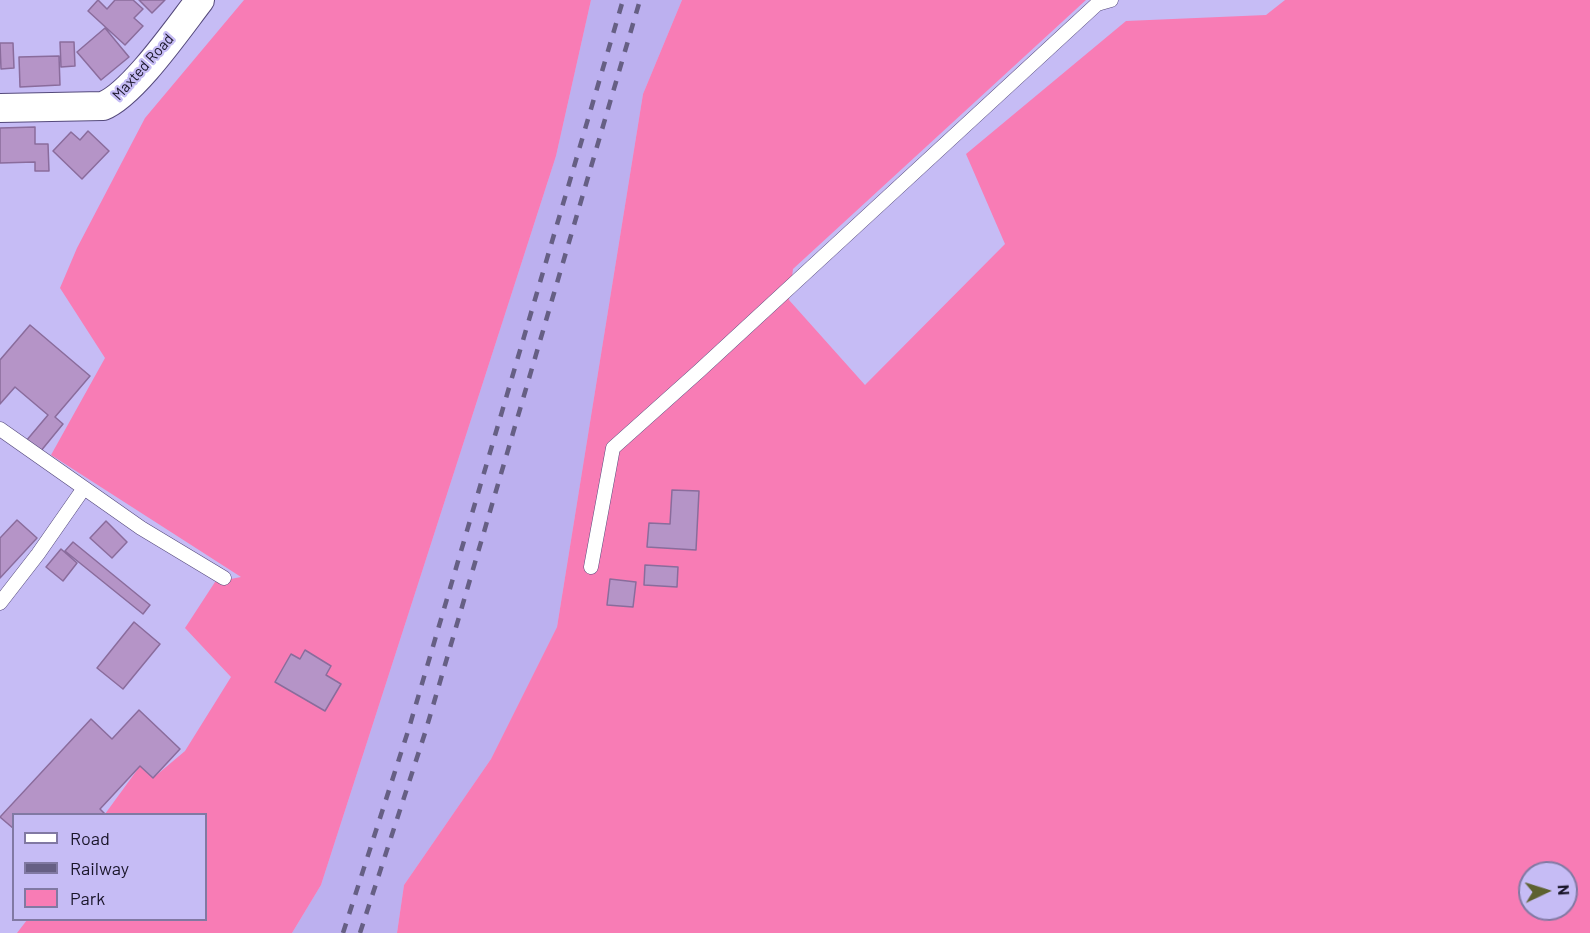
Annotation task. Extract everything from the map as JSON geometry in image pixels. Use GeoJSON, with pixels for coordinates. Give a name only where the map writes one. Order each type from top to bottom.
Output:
{"type":"FeatureCollection","features":[{"type":"Feature","properties":{"kind":"street","name":"Maxted Road"},"geometry":{"type":"LineString","coordinates":[[0,108],[103,106],[113,102],[158,54],[200,0]]}},
{"type":"Feature","properties":{"kind":"lane"},"geometry":{"type":"LineString","coordinates":[[591,567],[613,448],[1097,4],[1111,0]]}},
{"type":"Feature","properties":{"kind":"lane"},"geometry":{"type":"LineString","coordinates":[[0,429],[141,528],[224,578]]}},
{"type":"Feature","properties":{"kind":"lane"},"geometry":{"type":"LineString","coordinates":[[0,603],[84,488]]}},
{"type":"Feature","properties":{"kind":"shaded area"},"geometry":{"type":"Polygon","coordinates":[[[591,0],[682,0],[643,94],[557,627],[491,759],[404,885],[397,933],[292,933],[321,885],[556,156],[591,0]]]}},
{"type":"Feature","properties":{"kind":"green space"},"geometry":{"type":"Polygon","coordinates":[[[244,0],[591,0],[556,156],[321,885],[292,933],[17,933],[26,921],[207,921],[207,813],[106,813],[140,766],[153,778],[185,751],[231,677],[185,628],[215,582],[241,577],[51,455],[105,358],[60,288],[77,248],[145,118],[244,0]],[[305,650],[300,659],[275,682],[325,711],[340,684],[326,675],[331,666],[305,650]]]}},
{"type":"Feature","properties":{"kind":"green space"},"geometry":{"type":"Polygon","coordinates":[[[682,0],[1086,0],[793,269],[789,300],[865,385],[1005,244],[966,154],[1126,21],[1266,15],[1285,0],[1590,0],[1590,933],[397,933],[404,885],[491,759],[557,627],[643,94],[682,0]],[[672,490],[670,524],[649,523],[648,547],[696,550],[699,491],[672,490]],[[645,565],[644,585],[676,587],[645,565]],[[610,579],[607,605],[633,607],[636,582],[610,579]]]}},
{"type":"Feature","properties":{"kind":"building"},"geometry":{"type":"Polygon","coordinates":[[[98,0],[107,9],[115,0],[133,0],[143,9],[134,18],[143,26],[125,45],[88,11],[98,0]]]}},
{"type":"Feature","properties":{"kind":"building"},"geometry":{"type":"Polygon","coordinates":[[[139,0],[165,0],[152,13],[139,0]]]}},
{"type":"Feature","properties":{"kind":"building"},"geometry":{"type":"Polygon","coordinates":[[[105,28],[129,57],[101,80],[77,52],[105,28]]]}},
{"type":"Feature","properties":{"kind":"building"},"geometry":{"type":"Polygon","coordinates":[[[60,42],[74,42],[75,66],[61,67],[60,42]]]}},
{"type":"Feature","properties":{"kind":"building"},"geometry":{"type":"Polygon","coordinates":[[[0,43],[13,43],[14,68],[1,69],[0,43]]]}},
{"type":"Feature","properties":{"kind":"building"},"geometry":{"type":"Polygon","coordinates":[[[59,56],[60,85],[20,87],[19,57],[59,56]]]}},
{"type":"Feature","properties":{"kind":"building"},"geometry":{"type":"Polygon","coordinates":[[[35,127],[35,144],[48,144],[49,171],[35,171],[35,162],[0,163],[0,128],[35,127]]]}},
{"type":"Feature","properties":{"kind":"building"},"geometry":{"type":"Polygon","coordinates":[[[88,131],[109,151],[82,179],[53,151],[71,132],[80,140],[88,131]]]}},
{"type":"Feature","properties":{"kind":"building"},"geometry":{"type":"Polygon","coordinates":[[[30,325],[90,376],[55,417],[63,424],[40,452],[26,441],[48,415],[15,387],[0,404],[0,360],[30,325]]]}},
{"type":"Feature","properties":{"kind":"building"},"geometry":{"type":"Polygon","coordinates":[[[672,490],[699,491],[696,550],[647,547],[649,523],[670,524],[672,490]]]}},
{"type":"Feature","properties":{"kind":"building"},"geometry":{"type":"Polygon","coordinates":[[[17,520],[37,538],[0,578],[0,538],[17,520]]]}},
{"type":"Feature","properties":{"kind":"building"},"geometry":{"type":"Polygon","coordinates":[[[106,521],[127,542],[112,558],[90,538],[106,521]]]}},
{"type":"Feature","properties":{"kind":"building"},"geometry":{"type":"Polygon","coordinates":[[[73,542],[150,605],[143,614],[65,551],[73,542]]]}},
{"type":"Feature","properties":{"kind":"building"},"geometry":{"type":"Polygon","coordinates":[[[61,549],[77,563],[63,581],[46,567],[61,549]]]}},
{"type":"Feature","properties":{"kind":"building"},"geometry":{"type":"Polygon","coordinates":[[[645,565],[678,567],[677,587],[644,585],[645,565]]]}},
{"type":"Feature","properties":{"kind":"building"},"geometry":{"type":"Polygon","coordinates":[[[610,579],[636,582],[633,607],[607,605],[610,579]]]}},
{"type":"Feature","properties":{"kind":"building"},"geometry":{"type":"Polygon","coordinates":[[[134,622],[160,644],[123,689],[97,668],[134,622]]]}},
{"type":"Feature","properties":{"kind":"building"},"geometry":{"type":"Polygon","coordinates":[[[305,650],[331,666],[326,675],[341,684],[325,711],[275,682],[291,654],[300,659],[305,650]]]}},
{"type":"Feature","properties":{"kind":"building"},"geometry":{"type":"Polygon","coordinates":[[[139,710],[180,749],[153,778],[140,766],[100,809],[104,813],[12,813],[12,827],[0,817],[91,719],[112,739],[139,710]]]}},
{"type":"Feature","properties":{"kind":"railway"},"geometry":{"type":"LineString","coordinates":[[343,933],[409,728],[623,0]]}},
{"type":"Feature","properties":{"kind":"railway"},"geometry":{"type":"LineString","coordinates":[[360,933],[425,733],[640,0]]}}]}
